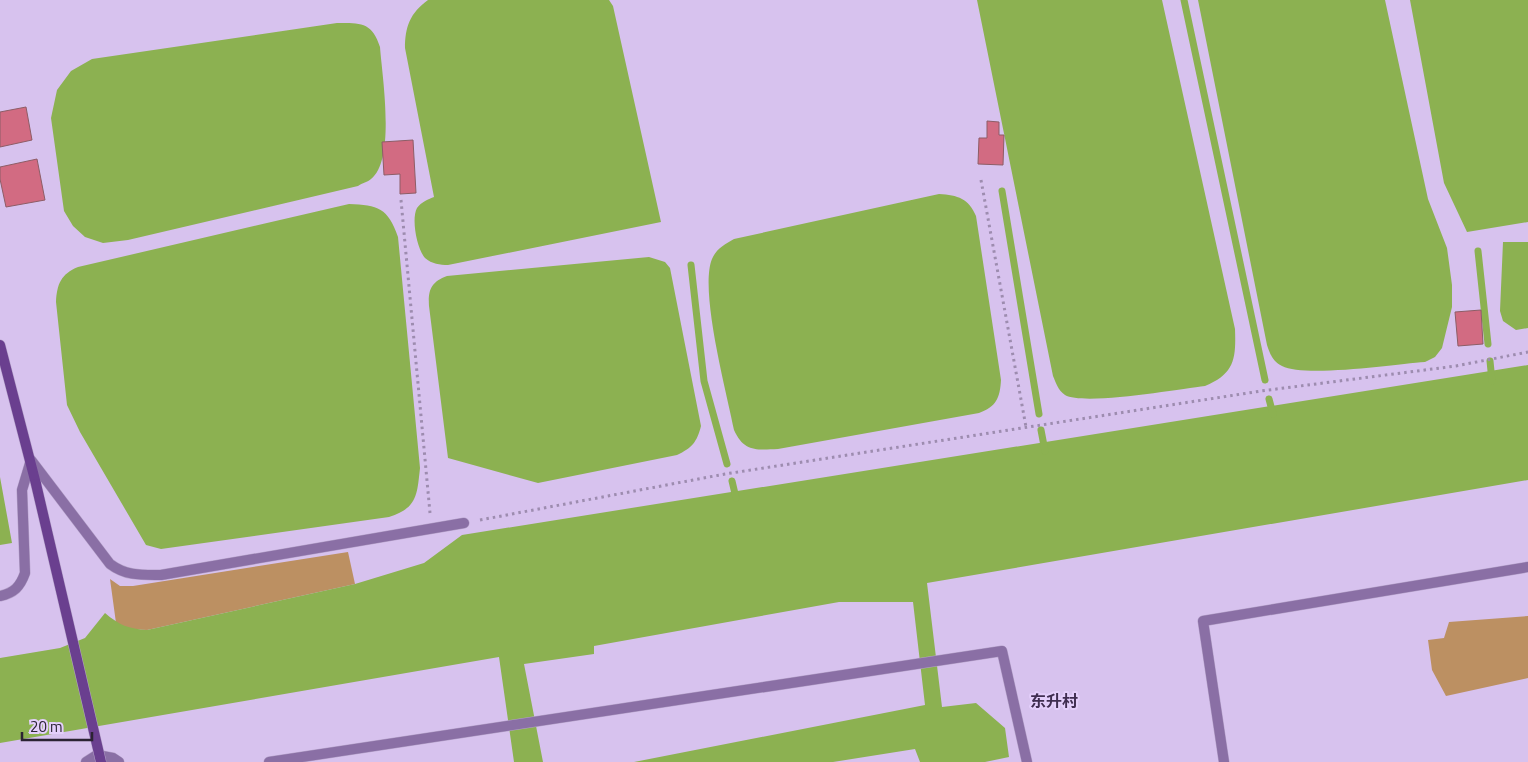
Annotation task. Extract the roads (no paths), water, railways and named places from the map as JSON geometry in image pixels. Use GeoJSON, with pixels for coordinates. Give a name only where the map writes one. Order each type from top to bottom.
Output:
{"type":"FeatureCollection","features":[{"type":"Feature","properties":{"kind":"street"},"geometry":{"type":"LineString","coordinates":[[0,345],[31,460],[101,762]]}},
{"type":"Feature","properties":{"kind":"street"},"geometry":{"type":"LineString","coordinates":[[31,460],[110,564],[120,572],[133,575],[161,575],[464,524]]}},
{"type":"Feature","properties":{"kind":"street"},"geometry":{"type":"LineString","coordinates":[[0,596],[9,594],[20,586],[25,573],[22,490],[31,460]]}},
{"type":"Feature","properties":{"kind":"street"},"geometry":{"type":"LineString","coordinates":[[1224,762],[1203,621],[1528,567]]}},
{"type":"Feature","properties":{"kind":"street"},"geometry":{"type":"LineString","coordinates":[[269,762],[1002,651],[1027,762]]}},
{"type":"Feature","properties":{"kind":"street"},"geometry":{"type":"LineString","coordinates":[[86,762],[97,755],[113,758],[118,762]]}},
{"type":"Feature","properties":{"kind":"waterway"},"geometry":{"type":"LineString","coordinates":[[1184,0],[1265,380]]}},
{"type":"Feature","properties":{"kind":"waterway"},"geometry":{"type":"LineString","coordinates":[[1002,191],[1039,414]]}},
{"type":"Feature","properties":{"kind":"waterway"},"geometry":{"type":"LineString","coordinates":[[1478,251],[1488,344]]}},
{"type":"Feature","properties":{"kind":"waterway"},"geometry":{"type":"LineString","coordinates":[[691,265],[704,381],[727,464]]}},
{"type":"Feature","properties":{"kind":"waterway"},"geometry":{"type":"LineString","coordinates":[[1490,361],[1492,381]]}},
{"type":"Feature","properties":{"kind":"waterway"},"geometry":{"type":"LineString","coordinates":[[1269,399],[1273,414]]}},
{"type":"Feature","properties":{"kind":"waterway"},"geometry":{"type":"LineString","coordinates":[[1041,430],[1045,451]]}},
{"type":"Feature","properties":{"kind":"waterway"},"geometry":{"type":"LineString","coordinates":[[732,481],[736,498]]}},
{"type":"Feature","properties":{"kind":"district","name":"东升村"},"geometry":{"type":"Point","coordinates":[1054,701]}}]}
